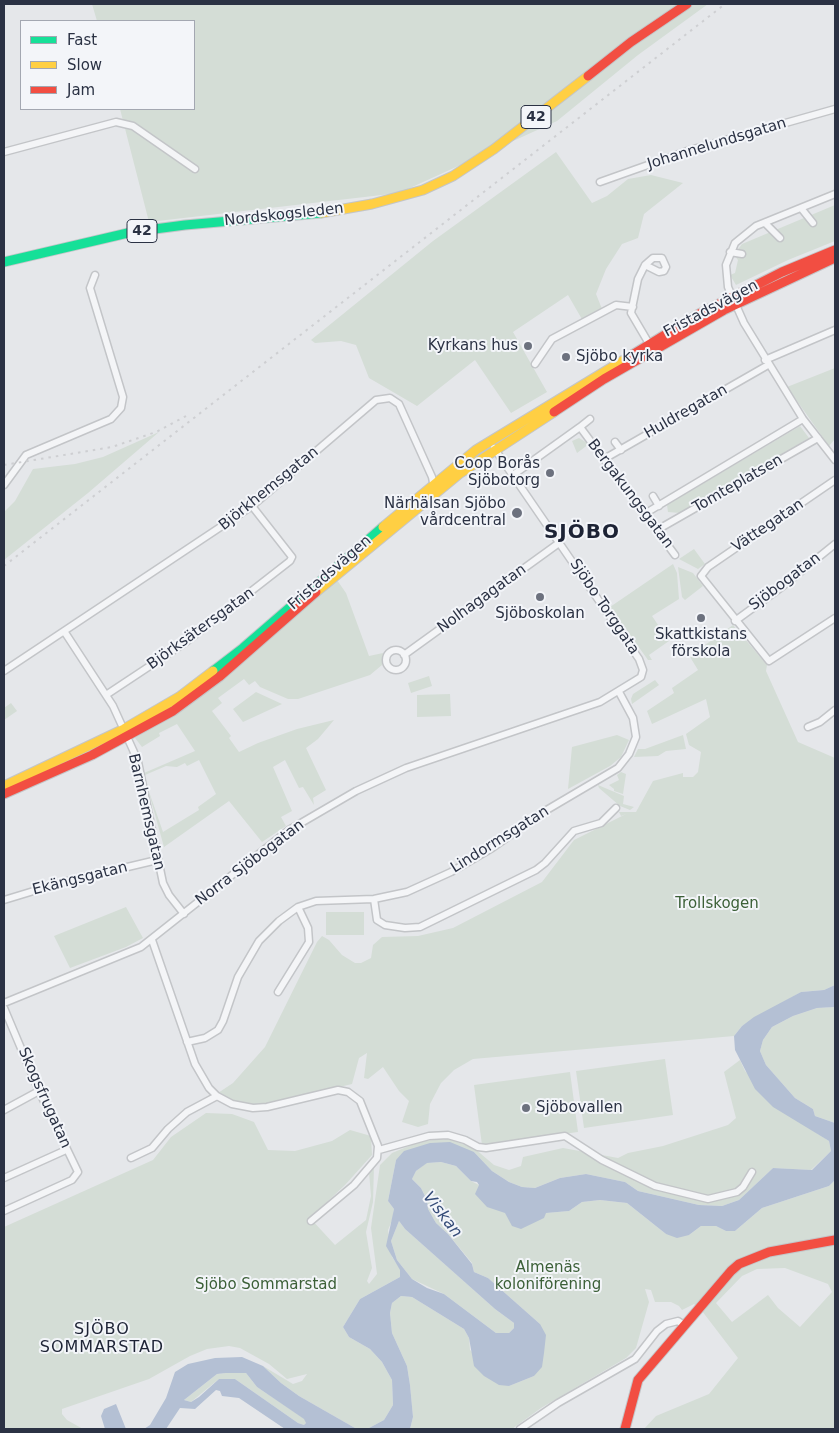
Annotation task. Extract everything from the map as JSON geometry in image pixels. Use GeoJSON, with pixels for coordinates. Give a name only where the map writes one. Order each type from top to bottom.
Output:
{"type":"FeatureCollection","features":[{"type":"Feature","properties":{"kind":"street","name":"Nordskogsleden"},"geometry":{"type":"LineString","coordinates":[[4,262],[132,232],[195,224],[306,216],[372,204],[423,190],[454,176],[494,150],[638,37],[687,4]]}},
{"type":"Feature","properties":{"kind":"street","name":"Johannelundsgatan"},"geometry":{"type":"LineString","coordinates":[[600,182],[690,150],[835,109]]}},
{"type":"Feature","properties":{"kind":"street"},"geometry":{"type":"LineString","coordinates":[[4,152],[116,122],[133,126],[195,169]]}},
{"type":"Feature","properties":{"kind":"street"},"geometry":{"type":"LineString","coordinates":[[835,194],[765,223],[738,240],[730,252],[726,276],[734,301],[767,362],[803,419],[835,460]]}},
{"type":"Feature","properties":{"kind":"street"},"geometry":{"type":"LineString","coordinates":[[801,208],[814,223]]}},
{"type":"Feature","properties":{"kind":"street"},"geometry":{"type":"LineString","coordinates":[[765,223],[780,238]]}},
{"type":"Feature","properties":{"kind":"street","name":"Fristadsvägen"},"geometry":{"type":"LineString","coordinates":[[4,794],[173,711],[218,677],[489,441],[782,272],[835,250]]}},
{"type":"Feature","properties":{"kind":"street"},"geometry":{"type":"LineString","coordinates":[[730,252],[742,254]]}},
{"type":"Feature","properties":{"kind":"street","name":"Fristadsvägen"},"geometry":{"type":"LineString","coordinates":[[734,301],[835,258]]}},
{"type":"Feature","properties":{"kind":"street"},"geometry":{"type":"LineString","coordinates":[[644,265],[638,279],[631,313],[651,347]]}},
{"type":"Feature","properties":{"kind":"street"},"geometry":{"type":"LineString","coordinates":[[4,485],[26,455],[111,419],[122,408],[123,398],[90,288],[96,275]]}},
{"type":"Feature","properties":{"kind":"street"},"geometry":{"type":"LineString","coordinates":[[535,364],[552,340],[616,305],[632,307]]}},
{"type":"Feature","properties":{"kind":"street","name":"Huldregatan"},"geometry":{"type":"LineString","coordinates":[[604,460],[626,450],[767,362],[835,330]]}},
{"type":"Feature","properties":{"kind":"street","name":"Fristadsvägen"},"geometry":{"type":"LineString","coordinates":[[434,489],[651,347]]}},
{"type":"Feature","properties":{"kind":"street","name":"Björkhemsgatan"},"geometry":{"type":"LineString","coordinates":[[4,671],[252,506],[374,402],[385,397],[398,404],[432,477],[434,489]]}},
{"type":"Feature","properties":{"kind":"street"},"geometry":{"type":"LineString","coordinates":[[580,427],[590,419]]}},
{"type":"Feature","properties":{"kind":"street","name":"Tomteplatsen"},"geometry":{"type":"LineString","coordinates":[[646,513],[803,419]]}},
{"type":"Feature","properties":{"kind":"street","name":"Bergakungsgatan"},"geometry":{"type":"LineString","coordinates":[[513,475],[580,427],[646,513],[675,555]]}},
{"type":"Feature","properties":{"kind":"street","name":"Tomteplatsen"},"geometry":{"type":"LineString","coordinates":[[657,530],[818,438]]}},
{"type":"Feature","properties":{"kind":"street","name":"Sjöbo Torggata"},"geometry":{"type":"LineString","coordinates":[[489,441],[639,659],[643,670],[641,677]]}},
{"type":"Feature","properties":{"kind":"street"},"geometry":{"type":"LineString","coordinates":[[615,442],[626,450]]}},
{"type":"Feature","properties":{"kind":"street"},"geometry":{"type":"LineString","coordinates":[[829,452],[835,445]]}},
{"type":"Feature","properties":{"kind":"street","name":"Vättegatan"},"geometry":{"type":"LineString","coordinates":[[735,621],[702,578],[701,573],[835,480]]}},
{"type":"Feature","properties":{"kind":"street"},"geometry":{"type":"LineString","coordinates":[[653,496],[659,506]]}},
{"type":"Feature","properties":{"kind":"street","name":"Björksätersgatan"},"geometry":{"type":"LineString","coordinates":[[106,695],[186,642],[270,578],[292,557],[252,506]]}},
{"type":"Feature","properties":{"kind":"street","name":"Nolhagagatan"},"geometry":{"type":"LineString","coordinates":[[404,655],[560,543]]}},
{"type":"Feature","properties":{"kind":"street","name":"Sjöbogatan"},"geometry":{"type":"LineString","coordinates":[[735,621],[783,586],[835,544]]}},
{"type":"Feature","properties":{"kind":"street"},"geometry":{"type":"LineString","coordinates":[[735,621],[769,661],[835,618]]}},
{"type":"Feature","properties":{"kind":"street","name":"Barnhemsgatan"},"geometry":{"type":"LineString","coordinates":[[64,631],[106,695],[126,733],[138,762],[157,860],[165,889],[184,914]]}},
{"type":"Feature","properties":{"kind":"street","name":"Norra Sjöbogatan"},"geometry":{"type":"LineString","coordinates":[[4,1003],[130,953],[152,940],[236,870],[289,830],[356,791],[406,768],[600,702],[641,677]]}},
{"type":"Feature","properties":{"kind":"street","name":"Lindormsgatan"},"geometry":{"type":"LineString","coordinates":[[187,1042],[205,1038],[218,1030],[238,977],[259,941],[279,921],[298,907],[316,901],[374,899],[407,892],[451,872],[492,848],[545,811],[618,768],[629,754],[636,737],[633,718],[619,692]]}},
{"type":"Feature","properties":{"kind":"street"},"geometry":{"type":"LineString","coordinates":[[808,727],[820,722],[835,710]]}},
{"type":"Feature","properties":{"kind":"street","name":"Fristadsvägen"},"geometry":{"type":"LineString","coordinates":[[4,786],[126,733]]}},
{"type":"Feature","properties":{"kind":"street"},"geometry":{"type":"LineString","coordinates":[[374,899],[377,920],[384,925],[405,928],[420,926],[536,870],[545,863],[574,831],[602,822],[616,808]]}},
{"type":"Feature","properties":{"kind":"street","name":"Ekängsgatan"},"geometry":{"type":"LineString","coordinates":[[4,900],[60,883],[157,860]]}},
{"type":"Feature","properties":{"kind":"street"},"geometry":{"type":"LineString","coordinates":[[278,992],[309,942],[308,928],[298,907]]}},
{"type":"Feature","properties":{"kind":"street"},"geometry":{"type":"LineString","coordinates":[[152,940],[195,1064],[216,1096],[241,1107],[260,1108],[329,1091],[348,1092],[360,1101],[379,1150],[376,1158],[354,1185],[311,1221]]}},
{"type":"Feature","properties":{"kind":"street","name":"Skogsfrugatan"},"geometry":{"type":"LineString","coordinates":[[4,1008],[39,1091],[78,1174],[72,1180],[4,1211]]}},
{"type":"Feature","properties":{"kind":"street"},"geometry":{"type":"LineString","coordinates":[[4,1110],[39,1091]]}},
{"type":"Feature","properties":{"kind":"street"},"geometry":{"type":"LineString","coordinates":[[131,1158],[152,1148],[168,1129],[187,1112],[216,1096]]}},
{"type":"Feature","properties":{"kind":"street"},"geometry":{"type":"LineString","coordinates":[[379,1150],[429,1136],[448,1135],[478,1147],[486,1148],[566,1136],[602,1160],[655,1186],[674,1193],[708,1199],[738,1192],[743,1188],[752,1172]]}},
{"type":"Feature","properties":{"kind":"street"},"geometry":{"type":"LineString","coordinates":[[4,1178],[66,1150]]}},
{"type":"Feature","properties":{"kind":"street"},"geometry":{"type":"LineString","coordinates":[[625,1429],[638,1380],[717,1285],[739,1264],[769,1252],[835,1240]]}},
{"type":"Feature","properties":{"kind":"street"},"geometry":{"type":"LineString","coordinates":[[520,1429],[558,1403],[635,1359],[657,1331],[666,1324],[678,1321],[684,1324]]}},
{"type":"Feature","properties":{"kind":"green space"},"geometry":{"type":"Polygon","coordinates":[[[92,4],[708,4],[638,55],[557,121],[399,193],[149,222],[120,110],[195,110],[195,20],[97,20],[92,4]]]}},
{"type":"Feature","properties":{"kind":"green space"},"geometry":{"type":"Polygon","coordinates":[[[556,152],[592,203],[607,196],[628,179],[651,175],[683,183],[644,214],[638,238],[622,244],[606,269],[596,294],[602,309],[583,321],[568,295],[513,332],[547,392],[511,413],[475,360],[417,406],[369,378],[356,345],[341,341],[315,343],[311,340],[433,241],[556,152]]]}},
{"type":"Feature","properties":{"kind":"green space"},"geometry":{"type":"Polygon","coordinates":[[[835,205],[835,241],[788,260],[736,285],[730,275],[735,273],[738,260],[734,255],[742,244],[835,205]]]}},
{"type":"Feature","properties":{"kind":"green space"},"geometry":{"type":"Polygon","coordinates":[[[835,368],[835,439],[829,446],[787,387],[835,368]]]}},
{"type":"Feature","properties":{"kind":"green space"},"geometry":{"type":"Polygon","coordinates":[[[800,426],[809,438],[680,513],[668,512],[667,505],[800,426]]]}},
{"type":"Feature","properties":{"kind":"green space"},"geometry":{"type":"Polygon","coordinates":[[[159,432],[88,493],[4,560],[4,512],[15,501],[33,469],[75,464],[103,457],[159,432]]]}},
{"type":"Feature","properties":{"kind":"green space"},"geometry":{"type":"Polygon","coordinates":[[[579,438],[589,444],[577,453],[572,441],[579,438]]]}},
{"type":"Feature","properties":{"kind":"green space"},"geometry":{"type":"Polygon","coordinates":[[[694,549],[705,564],[698,569],[679,559],[694,549]]]}},
{"type":"Feature","properties":{"kind":"green space"},"geometry":{"type":"Polygon","coordinates":[[[673,564],[677,573],[679,599],[652,616],[669,641],[649,655],[652,660],[648,660],[610,607],[673,564]]]}},
{"type":"Feature","properties":{"kind":"green space"},"geometry":{"type":"Polygon","coordinates":[[[678,567],[693,573],[703,586],[685,600],[682,597],[678,567]]]}},
{"type":"Feature","properties":{"kind":"green space"},"geometry":{"type":"Polygon","coordinates":[[[337,580],[346,593],[369,656],[383,653],[382,665],[370,675],[298,699],[288,699],[260,687],[255,681],[249,685],[244,679],[218,698],[222,703],[212,711],[231,736],[229,738],[239,752],[297,729],[334,720],[318,739],[306,748],[326,790],[313,798],[314,805],[303,787],[299,788],[285,760],[273,767],[292,811],[281,817],[286,826],[262,842],[229,801],[164,847],[147,786],[163,832],[199,810],[198,807],[216,794],[199,760],[187,766],[185,763],[177,767],[166,766],[145,775],[144,773],[195,751],[177,724],[159,733],[160,736],[142,747],[135,738],[220,681],[337,580]]]}},
{"type":"Feature","properties":{"kind":"green space","name":"Trollskogen"},"geometry":{"type":"Polygon","coordinates":[[[733,625],[767,665],[766,671],[798,742],[835,758],[835,985],[824,990],[801,992],[742,1026],[734,1036],[473,1059],[454,1070],[441,1083],[430,1104],[428,1124],[418,1127],[402,1122],[409,1101],[399,1091],[383,1067],[368,1079],[364,1078],[367,1053],[359,1058],[352,1084],[255,1107],[242,1105],[218,1093],[233,1083],[265,1047],[317,942],[322,936],[329,940],[342,955],[355,963],[361,963],[371,958],[373,945],[382,937],[418,936],[453,928],[542,882],[574,840],[626,814],[621,816],[619,812],[636,812],[653,781],[683,773],[683,777],[693,777],[698,772],[701,752],[689,745],[686,734],[710,717],[706,699],[652,724],[647,711],[674,693],[672,688],[698,670],[690,657],[691,655],[733,625]]]}},
{"type":"Feature","properties":{"kind":"green space"},"geometry":{"type":"Polygon","coordinates":[[[429,676],[432,686],[411,693],[408,683],[429,676]]]}},
{"type":"Feature","properties":{"kind":"green space"},"geometry":{"type":"Polygon","coordinates":[[[655,680],[659,685],[632,704],[633,694],[655,680]]]}},
{"type":"Feature","properties":{"kind":"green space"},"geometry":{"type":"Polygon","coordinates":[[[256,692],[282,704],[243,722],[233,709],[256,692]]]}},
{"type":"Feature","properties":{"kind":"green space"},"geometry":{"type":"Polygon","coordinates":[[[450,694],[451,716],[417,717],[417,695],[450,694]]]}},
{"type":"Feature","properties":{"kind":"green space"},"geometry":{"type":"Polygon","coordinates":[[[11,703],[17,711],[4,720],[4,708],[11,703]]]}},
{"type":"Feature","properties":{"kind":"green space"},"geometry":{"type":"Polygon","coordinates":[[[617,735],[629,740],[621,757],[610,766],[568,789],[572,747],[617,735]]]}},
{"type":"Feature","properties":{"kind":"green space"},"geometry":{"type":"Polygon","coordinates":[[[683,735],[686,749],[666,751],[658,756],[634,757],[638,749],[645,749],[683,735]]]}},
{"type":"Feature","properties":{"kind":"green space"},"geometry":{"type":"Polygon","coordinates":[[[621,772],[626,774],[623,794],[614,791],[609,785],[619,780],[617,775],[621,772]]]}},
{"type":"Feature","properties":{"kind":"green space"},"geometry":{"type":"Polygon","coordinates":[[[598,785],[624,796],[623,804],[634,807],[630,810],[620,806],[598,785]]]}},
{"type":"Feature","properties":{"kind":"green space"},"geometry":{"type":"Polygon","coordinates":[[[126,907],[143,938],[126,947],[70,968],[54,936],[126,907]]]}},
{"type":"Feature","properties":{"kind":"green space"},"geometry":{"type":"Polygon","coordinates":[[[326,912],[364,912],[364,935],[326,935],[326,912]]]}},
{"type":"Feature","properties":{"kind":"green space"},"geometry":{"type":"Polygon","coordinates":[[[835,1007],[835,1123],[815,1116],[813,1109],[795,1098],[766,1065],[760,1051],[763,1040],[772,1027],[793,1016],[817,1008],[835,1007]]]}},
{"type":"Feature","properties":{"kind":"green space"},"geometry":{"type":"Polygon","coordinates":[[[665,1059],[673,1115],[584,1128],[576,1071],[665,1059]]]}},
{"type":"Feature","properties":{"kind":"green space","name":"Sjöbo Sommarstad"},"geometry":{"type":"Polygon","coordinates":[[[740,1060],[745,1071],[809,1128],[829,1141],[831,1151],[811,1170],[773,1168],[739,1200],[722,1206],[699,1205],[638,1191],[625,1182],[586,1174],[560,1178],[535,1188],[522,1187],[509,1182],[492,1171],[474,1152],[396,1160],[388,1201],[394,1209],[393,1218],[388,1230],[392,1257],[401,1270],[400,1277],[360,1299],[343,1327],[349,1337],[370,1349],[382,1362],[392,1380],[393,1405],[384,1420],[369,1428],[355,1428],[299,1396],[281,1383],[263,1366],[293,1384],[302,1381],[307,1374],[287,1379],[269,1364],[240,1348],[229,1346],[207,1349],[190,1356],[149,1379],[62,1409],[62,1414],[67,1420],[83,1429],[4,1429],[4,1227],[153,1160],[171,1137],[206,1113],[232,1114],[254,1122],[268,1150],[295,1151],[332,1141],[350,1130],[371,1136],[372,1155],[345,1185],[310,1218],[335,1245],[366,1220],[371,1196],[369,1172],[374,1165],[373,1202],[366,1232],[372,1268],[367,1281],[369,1284],[377,1274],[371,1228],[380,1165],[392,1153],[421,1141],[449,1139],[474,1148],[494,1165],[509,1170],[521,1166],[523,1157],[563,1148],[618,1158],[628,1153],[663,1146],[728,1125],[736,1118],[724,1072],[740,1060]]]}},
{"type":"Feature","properties":{"kind":"green space","name":"Sjöbovallen"},"geometry":{"type":"Polygon","coordinates":[[[570,1072],[578,1132],[482,1145],[474,1085],[570,1072]]]}},
{"type":"Feature","properties":{"kind":"green space","name":"Almenäs koloniförening"},"geometry":{"type":"Polygon","coordinates":[[[441,1162],[456,1166],[471,1181],[545,1213],[569,1211],[582,1202],[600,1200],[627,1203],[666,1234],[689,1235],[701,1226],[716,1226],[726,1231],[735,1231],[762,1208],[829,1186],[835,1180],[835,1429],[644,1429],[656,1416],[709,1394],[738,1358],[702,1311],[694,1304],[682,1310],[671,1302],[655,1302],[651,1290],[645,1289],[649,1302],[636,1348],[626,1358],[541,1408],[512,1429],[410,1429],[413,1417],[410,1385],[407,1366],[392,1333],[390,1313],[392,1303],[401,1296],[412,1297],[464,1329],[469,1338],[470,1350],[509,1386],[534,1376],[540,1324],[488,1278],[474,1272],[472,1263],[448,1234],[436,1223],[428,1209],[427,1200],[421,1188],[412,1179],[416,1171],[426,1163],[441,1162]],[[785,1268],[757,1269],[742,1276],[716,1303],[732,1322],[768,1295],[778,1308],[800,1327],[832,1292],[828,1284],[785,1268]]]}},
{"type":"Feature","properties":{"kind":"green space"},"geometry":{"type":"Polygon","coordinates":[[[399,1221],[405,1229],[495,1309],[514,1323],[514,1328],[509,1333],[496,1333],[444,1294],[412,1279],[397,1260],[391,1241],[399,1221]]]}},
{"type":"Feature","properties":{"kind":"green space"},"geometry":{"type":"Polygon","coordinates":[[[246,1373],[257,1387],[305,1419],[306,1423],[304,1425],[298,1423],[235,1379],[219,1379],[191,1402],[184,1400],[217,1374],[246,1373]]]}},
{"type":"Feature","properties":{"kind":"water"},"geometry":{"type":"Polygon","coordinates":[[[835,985],[835,1007],[817,1008],[793,1016],[772,1027],[763,1040],[760,1051],[766,1065],[795,1098],[813,1109],[815,1116],[835,1123],[835,1180],[829,1186],[762,1208],[735,1231],[726,1231],[716,1226],[701,1226],[689,1235],[677,1238],[666,1234],[627,1203],[600,1200],[582,1202],[569,1211],[546,1213],[544,1218],[521,1229],[512,1226],[505,1213],[487,1207],[475,1194],[479,1185],[477,1182],[471,1181],[456,1166],[441,1162],[427,1163],[416,1171],[412,1179],[421,1188],[427,1200],[428,1209],[436,1223],[448,1234],[472,1264],[474,1272],[488,1278],[540,1324],[546,1335],[542,1367],[534,1376],[509,1386],[499,1385],[484,1376],[474,1366],[469,1338],[464,1329],[412,1297],[401,1296],[392,1303],[390,1313],[392,1333],[407,1366],[413,1417],[410,1429],[285,1429],[239,1398],[222,1396],[220,1391],[216,1390],[195,1409],[180,1408],[166,1429],[144,1429],[150,1425],[166,1398],[175,1372],[188,1364],[215,1358],[242,1357],[263,1366],[281,1383],[299,1396],[355,1428],[369,1428],[384,1420],[393,1405],[392,1380],[382,1362],[370,1349],[349,1337],[343,1327],[360,1299],[400,1277],[400,1270],[386,1246],[394,1209],[388,1201],[396,1160],[404,1151],[430,1143],[450,1142],[474,1152],[492,1171],[509,1182],[522,1187],[535,1188],[560,1178],[586,1174],[625,1182],[638,1191],[699,1205],[722,1206],[739,1200],[773,1168],[812,1170],[831,1151],[829,1141],[773,1107],[755,1089],[735,1050],[734,1036],[742,1026],[754,1017],[801,992],[824,990],[835,985]],[[399,1221],[391,1241],[397,1260],[412,1279],[427,1288],[444,1294],[496,1333],[509,1333],[514,1328],[514,1323],[495,1309],[405,1229],[399,1221]],[[246,1373],[217,1374],[184,1400],[191,1402],[219,1379],[235,1379],[298,1423],[304,1425],[306,1423],[304,1419],[257,1387],[246,1373]]]}},
{"type":"Feature","properties":{"kind":"water"},"geometry":{"type":"Polygon","coordinates":[[[116,1404],[126,1429],[105,1429],[101,1416],[104,1409],[116,1404]]]}},
{"type":"Feature","properties":{"kind":"railway"},"geometry":{"type":"LineString","coordinates":[[4,566],[725,4]]}},
{"type":"Feature","properties":{"kind":"railway"},"geometry":{"type":"LineString","coordinates":[[4,465],[112,447],[156,432],[188,415]]}},
{"type":"Feature","properties":{"kind":"traffic: fast"},"geometry":{"type":"LineString","coordinates":[[4,262],[132,232],[185,225],[321,213]]}},
{"type":"Feature","properties":{"kind":"traffic: fast"},"geometry":{"type":"LineString","coordinates":[[213,671],[243,648],[383,527]]}},
{"type":"Feature","properties":{"kind":"traffic: slow"},"geometry":{"type":"LineString","coordinates":[[321,213],[372,204],[423,190],[453,176],[494,149],[588,76]]}},
{"type":"Feature","properties":{"kind":"traffic: slow"},"geometry":{"type":"LineString","coordinates":[[383,527],[476,450],[632,355]]}},
{"type":"Feature","properties":{"kind":"traffic: slow"},"geometry":{"type":"LineString","coordinates":[[316,592],[459,474],[554,412]]}},
{"type":"Feature","properties":{"kind":"traffic: slow"},"geometry":{"type":"LineString","coordinates":[[4,786],[124,729],[179,697],[213,671]]}},
{"type":"Feature","properties":{"kind":"traffic: jam"},"geometry":{"type":"LineString","coordinates":[[588,76],[631,42],[687,4]]}},
{"type":"Feature","properties":{"kind":"traffic: jam"},"geometry":{"type":"LineString","coordinates":[[632,355],[699,314],[782,272],[835,250]]}},
{"type":"Feature","properties":{"kind":"traffic: jam"},"geometry":{"type":"LineString","coordinates":[[554,412],[604,379],[724,310],[835,258]]}},
{"type":"Feature","properties":{"kind":"traffic: jam"},"geometry":{"type":"LineString","coordinates":[[4,794],[92,755],[173,711],[219,677],[316,592]]}},
{"type":"Feature","properties":{"kind":"traffic: jam"},"geometry":{"type":"LineString","coordinates":[[625,1429],[638,1380],[731,1271],[739,1264],[769,1252],[835,1240]]}},
{"type":"Feature","properties":{"kind":"place","name":"Kyrkans hus"},"geometry":{"type":"Point","coordinates":[528,346]}},
{"type":"Feature","properties":{"kind":"place","name":"Sjöbo kyrka"},"geometry":{"type":"Point","coordinates":[566,357]}},
{"type":"Feature","properties":{"kind":"place","name":"Coop Borås Sjöbotorg"},"geometry":{"type":"Point","coordinates":[550,473]}},
{"type":"Feature","properties":{"kind":"place","name":"Närhälsan Sjöbo vårdcentral"},"geometry":{"type":"Point","coordinates":[517,513]}},
{"type":"Feature","properties":{"kind":"place","name":"Sjöboskolan"},"geometry":{"type":"Point","coordinates":[540,597]}},
{"type":"Feature","properties":{"kind":"place","name":"Skattkistans förskola"},"geometry":{"type":"Point","coordinates":[701,618]}},
{"type":"Feature","properties":{"kind":"place","name":"Sjöbovallen"},"geometry":{"type":"Point","coordinates":[526,1108]}},
{"type":"Feature","properties":{"kind":"district","name":"SJÖBO"},"geometry":{"type":"Point","coordinates":[582,533]}},
{"type":"Feature","properties":{"kind":"district","name":"SJÖBO SOMMARSTAD"},"geometry":{"type":"Point","coordinates":[102,1339]}},
{"type":"Feature","properties":{"kind":"water label","name":"Viskan"},"geometry":{"type":"Point","coordinates":[442,1215]}}]}
